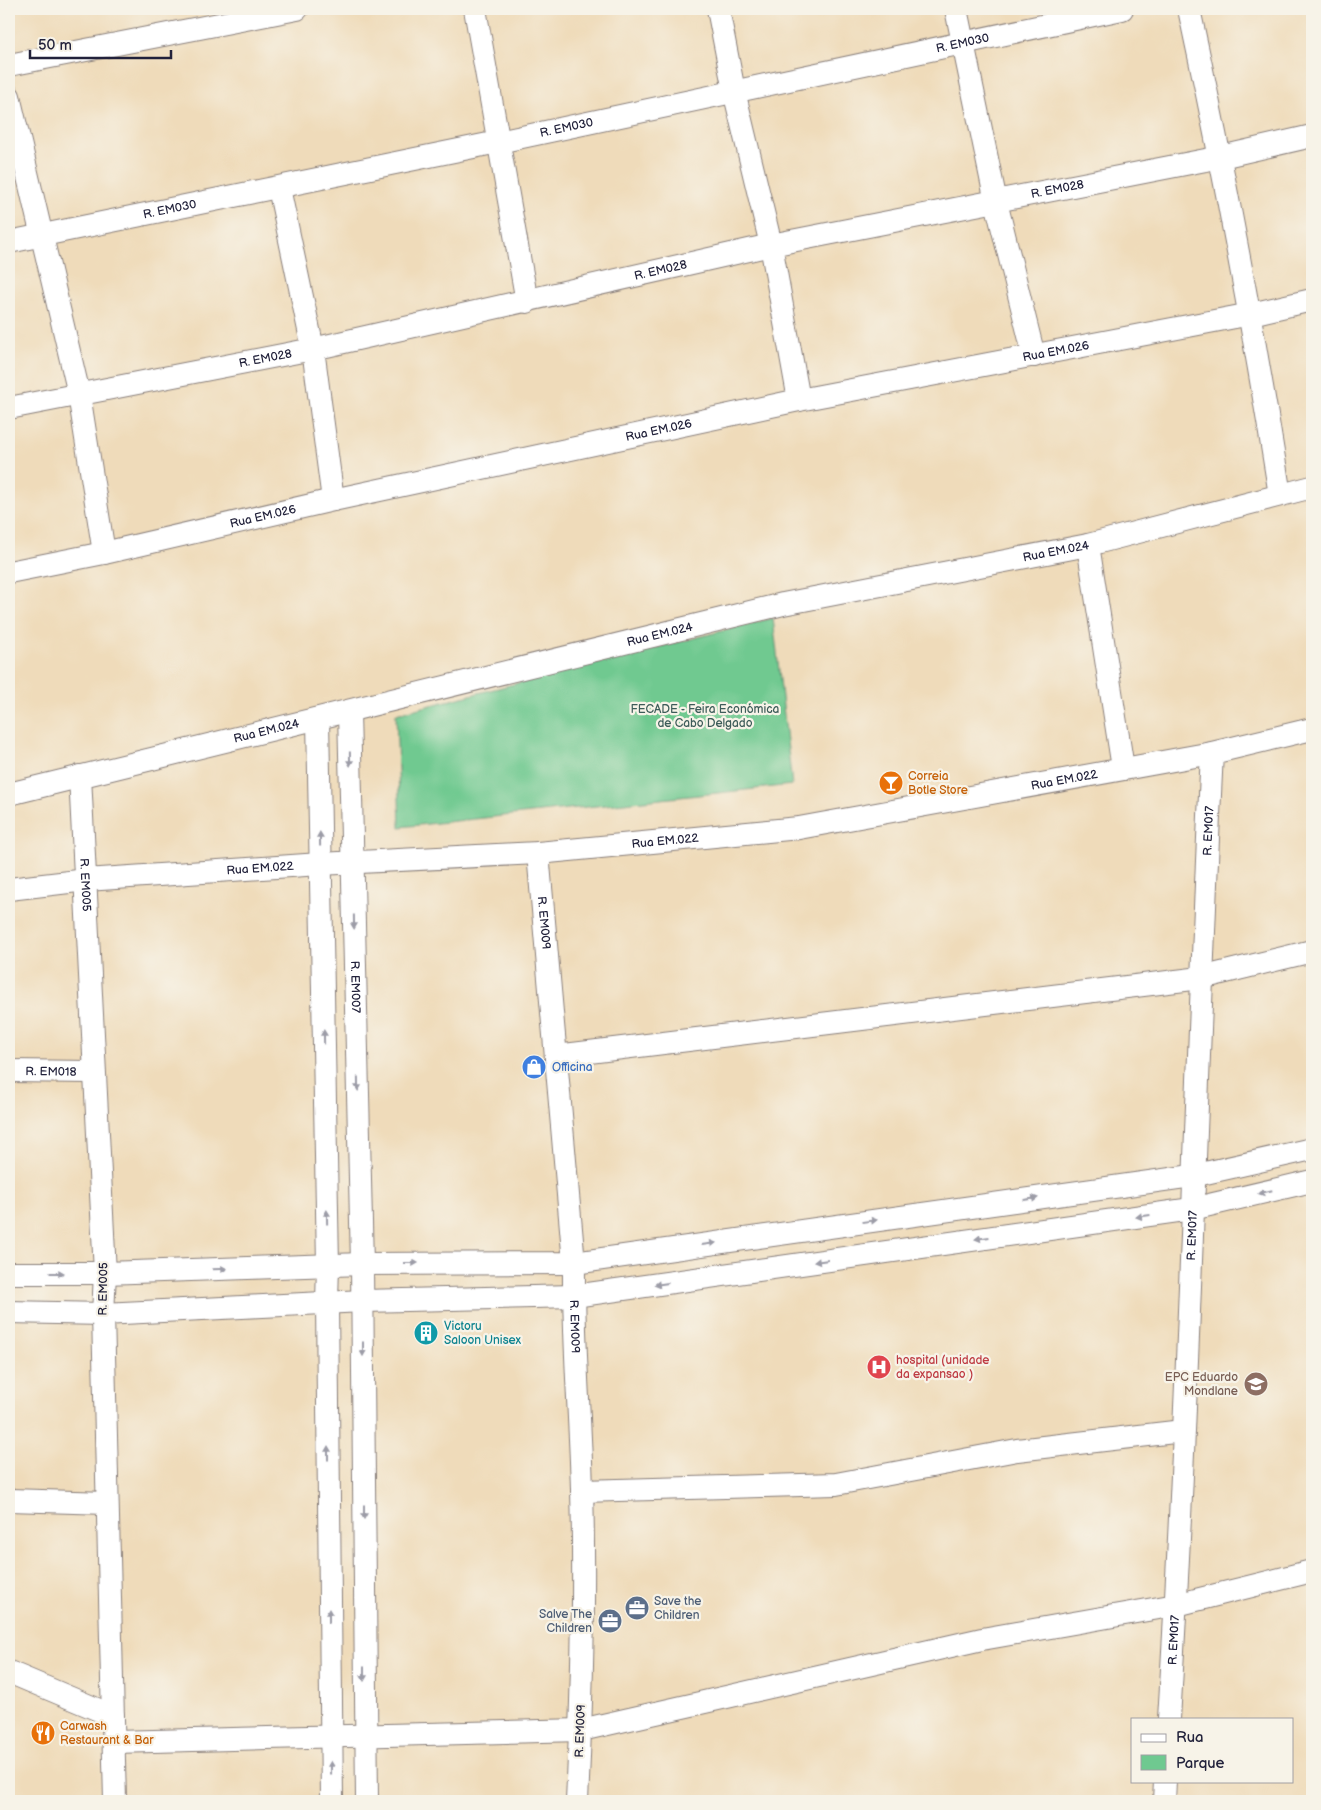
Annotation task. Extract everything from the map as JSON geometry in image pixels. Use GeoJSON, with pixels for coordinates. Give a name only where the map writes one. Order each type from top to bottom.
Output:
{"type":"FeatureCollection","features":[{"type":"Feature","properties":{"kind":"street"},"geometry":{"type":"LineString","coordinates":[[9,65],[259,13],[296,9]]}},
{"type":"Feature","properties":{"kind":"street"},"geometry":{"type":"LineString","coordinates":[[474,9],[527,302]]}},
{"type":"Feature","properties":{"kind":"street"},"geometry":{"type":"LineString","coordinates":[[718,9],[734,91],[771,245],[799,400]]}},
{"type":"Feature","properties":{"kind":"street"},"geometry":{"type":"LineString","coordinates":[[956,9],[996,202],[1034,356]]}},
{"type":"Feature","properties":{"kind":"street","name":"R. EM030"},"geometry":{"type":"LineString","coordinates":[[9,242],[279,188],[1122,9]]}},
{"type":"Feature","properties":{"kind":"street"},"geometry":{"type":"LineString","coordinates":[[1189,9],[1221,157],[1251,314],[1280,495]]}},
{"type":"Feature","properties":{"kind":"street"},"geometry":{"type":"LineString","coordinates":[[9,96],[79,394],[104,553]]}},
{"type":"Feature","properties":{"kind":"street","name":"R. EM028"},"geometry":{"type":"LineString","coordinates":[[9,408],[313,349],[527,302],[771,245],[1221,157],[1312,136]]}},
{"type":"Feature","properties":{"kind":"street"},"geometry":{"type":"LineString","coordinates":[[279,188],[313,349],[333,500]]}},
{"type":"Feature","properties":{"kind":"street","name":"Rua EM.026"},"geometry":{"type":"LineString","coordinates":[[9,572],[104,553],[333,500],[799,400],[1251,314],[1312,300]]}},
{"type":"Feature","properties":{"kind":"street","name":"Rua EM.024"},"geometry":{"type":"LineString","coordinates":[[9,794],[783,604],[1088,545],[1312,487]]}},
{"type":"Feature","properties":{"kind":"street"},"geometry":{"type":"LineString","coordinates":[[1088,545],[1123,768]]}},
{"type":"Feature","properties":{"kind":"street","name":"R. EM007"},"geometry":{"type":"LineString","coordinates":[[349,710],[362,1264],[367,1801]]}},
{"type":"Feature","properties":{"kind":"street"},"geometry":{"type":"LineString","coordinates":[[318,719],[328,1265],[332,1801]]}},
{"type":"Feature","properties":{"kind":"street","name":"Rua EM.022"},"geometry":{"type":"LineString","coordinates":[[9,889],[86,880],[320,864],[538,853],[799,828],[1212,753],[1312,729]]}},
{"type":"Feature","properties":{"kind":"street","name":"R. EM017"},"geometry":{"type":"LineString","coordinates":[[1169,1718],[1176,1605],[1192,1176],[1212,753]]}},
{"type":"Feature","properties":{"kind":"street","name":"R. EM005"},"geometry":{"type":"LineString","coordinates":[[80,776],[93,1072],[105,1273],[103,1314],[115,1801]]}},
{"type":"Feature","properties":{"kind":"street","name":"R. EM009"},"geometry":{"type":"LineString","coordinates":[[538,853],[574,1263],[582,1491],[581,1730],[577,1801]]}},
{"type":"Feature","properties":{"kind":"street"},"geometry":{"type":"LineString","coordinates":[[556,1056],[1201,978],[1312,951]]}},
{"type":"Feature","properties":{"kind":"street","name":"R. EM018"},"geometry":{"type":"LineString","coordinates":[[9,1071],[93,1072]]}},
{"type":"Feature","properties":{"kind":"street"},"geometry":{"type":"LineString","coordinates":[[9,1273],[105,1273],[362,1264],[574,1263],[1192,1176],[1312,1149]]}},
{"type":"Feature","properties":{"kind":"street"},"geometry":{"type":"LineString","coordinates":[[9,1312],[103,1314],[327,1302],[574,1296],[1192,1209],[1312,1181]]}},
{"type":"Feature","properties":{"kind":"street"},"geometry":{"type":"LineString","coordinates":[[582,1491],[836,1484],[1017,1450],[1183,1431]]}},
{"type":"Feature","properties":{"kind":"street"},"geometry":{"type":"LineString","coordinates":[[9,1500],[107,1503]]}},
{"type":"Feature","properties":{"kind":"street"},"geometry":{"type":"LineString","coordinates":[[114,1742],[330,1734],[365,1735],[581,1730],[982,1639],[1176,1605],[1312,1571]]}},
{"type":"Feature","properties":{"kind":"street"},"geometry":{"type":"LineString","coordinates":[[9,1672],[113,1716]]}},
{"type":"Feature","properties":{"kind":"green space","name":"FECADE - Feira Económica de Cabo Delgado"},"geometry":{"type":"Polygon","coordinates":[[[773,618],[792,785],[400,827],[396,714],[773,618]]]}},
{"type":"Feature","properties":{"kind":"place","name":"Correia Botle Store"},"geometry":{"type":"Point","coordinates":[891,783]}},
{"type":"Feature","properties":{"kind":"place","name":"Officina"},"geometry":{"type":"Point","coordinates":[534,1067]}},
{"type":"Feature","properties":{"kind":"place","name":"Victoru Saloon Unisex"},"geometry":{"type":"Point","coordinates":[426,1333]}},
{"type":"Feature","properties":{"kind":"place","name":"hospital (unidade da expansao )"},"geometry":{"type":"Point","coordinates":[879,1367]}},
{"type":"Feature","properties":{"kind":"place","name":"EPC Eduardo Mondlane"},"geometry":{"type":"Point","coordinates":[1256,1384]}},
{"type":"Feature","properties":{"kind":"place","name":"Save the Children"},"geometry":{"type":"Point","coordinates":[637,1608]}},
{"type":"Feature","properties":{"kind":"place","name":"Salve The Children"},"geometry":{"type":"Point","coordinates":[610,1621]}},
{"type":"Feature","properties":{"kind":"place","name":"Carwash Restaurant & Bar"},"geometry":{"type":"Point","coordinates":[43,1733]}}]}
